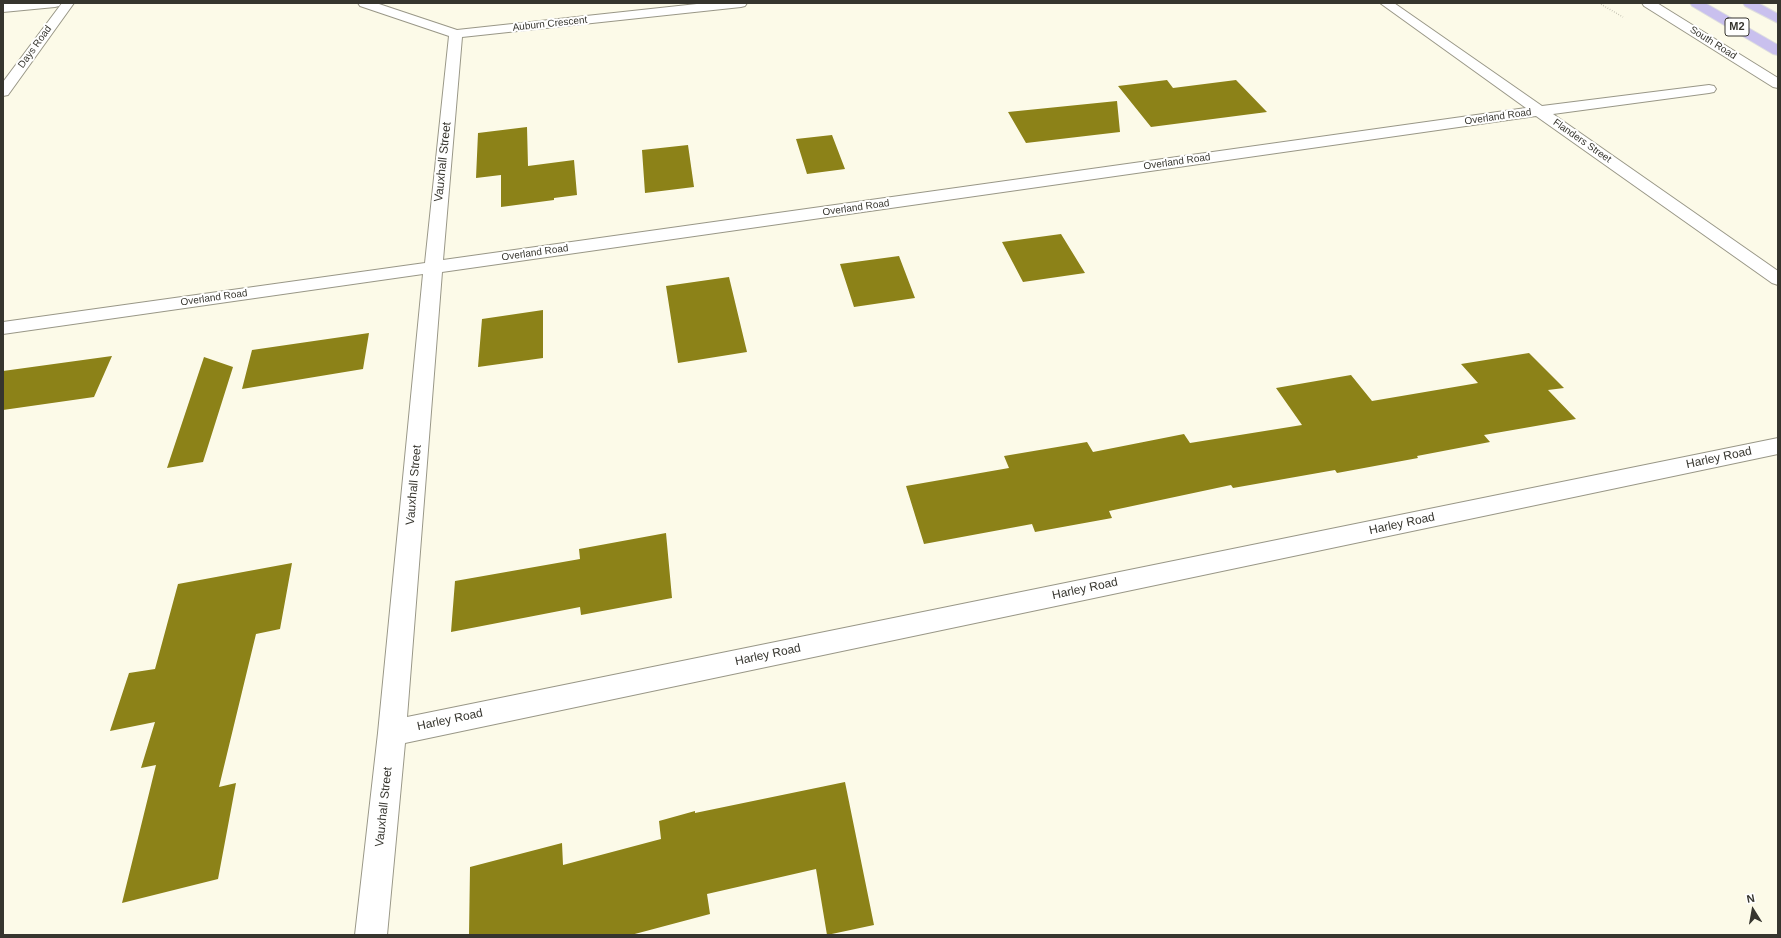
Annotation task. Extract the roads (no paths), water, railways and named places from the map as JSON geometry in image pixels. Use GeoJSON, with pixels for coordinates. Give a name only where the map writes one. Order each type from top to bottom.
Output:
{"type":"FeatureCollection","features":[{"type":"Feature","properties":{"kind":"highway","name":"M2"},"geometry":{"type":"LineString","coordinates":[[1696,3],[1778,51]]}},
{"type":"Feature","properties":{"kind":"highway","name":"M2"},"geometry":{"type":"LineString","coordinates":[[1750,3],[1778,19]]}},
{"type":"Feature","properties":{"kind":"street"},"geometry":{"type":"LineString","coordinates":[[3,8],[55,3]]}},
{"type":"Feature","properties":{"kind":"street","name":"Days Road"},"geometry":{"type":"LineString","coordinates":[[3,92],[68,3]]}},
{"type":"Feature","properties":{"kind":"street","name":"Auburn Crescent"},"geometry":{"type":"LineString","coordinates":[[364,3],[456,34],[741,3]]}},
{"type":"Feature","properties":{"kind":"street","name":"Flanders Street"},"geometry":{"type":"LineString","coordinates":[[1386,3],[1778,279]]}},
{"type":"Feature","properties":{"kind":"street","name":"South Road"},"geometry":{"type":"LineString","coordinates":[[1648,3],[1778,84]]}},
{"type":"Feature","properties":{"kind":"street","name":"Vauxhall Street"},"geometry":{"type":"LineString","coordinates":[[371,935],[392,733],[433,267],[456,34]]}},
{"type":"Feature","properties":{"kind":"street","name":"Overland Road"},"geometry":{"type":"LineString","coordinates":[[3,328],[1539,111],[1709,89]]}},
{"type":"Feature","properties":{"kind":"street","name":"Harley Road"},"geometry":{"type":"LineString","coordinates":[[392,733],[1778,446]]}}]}
